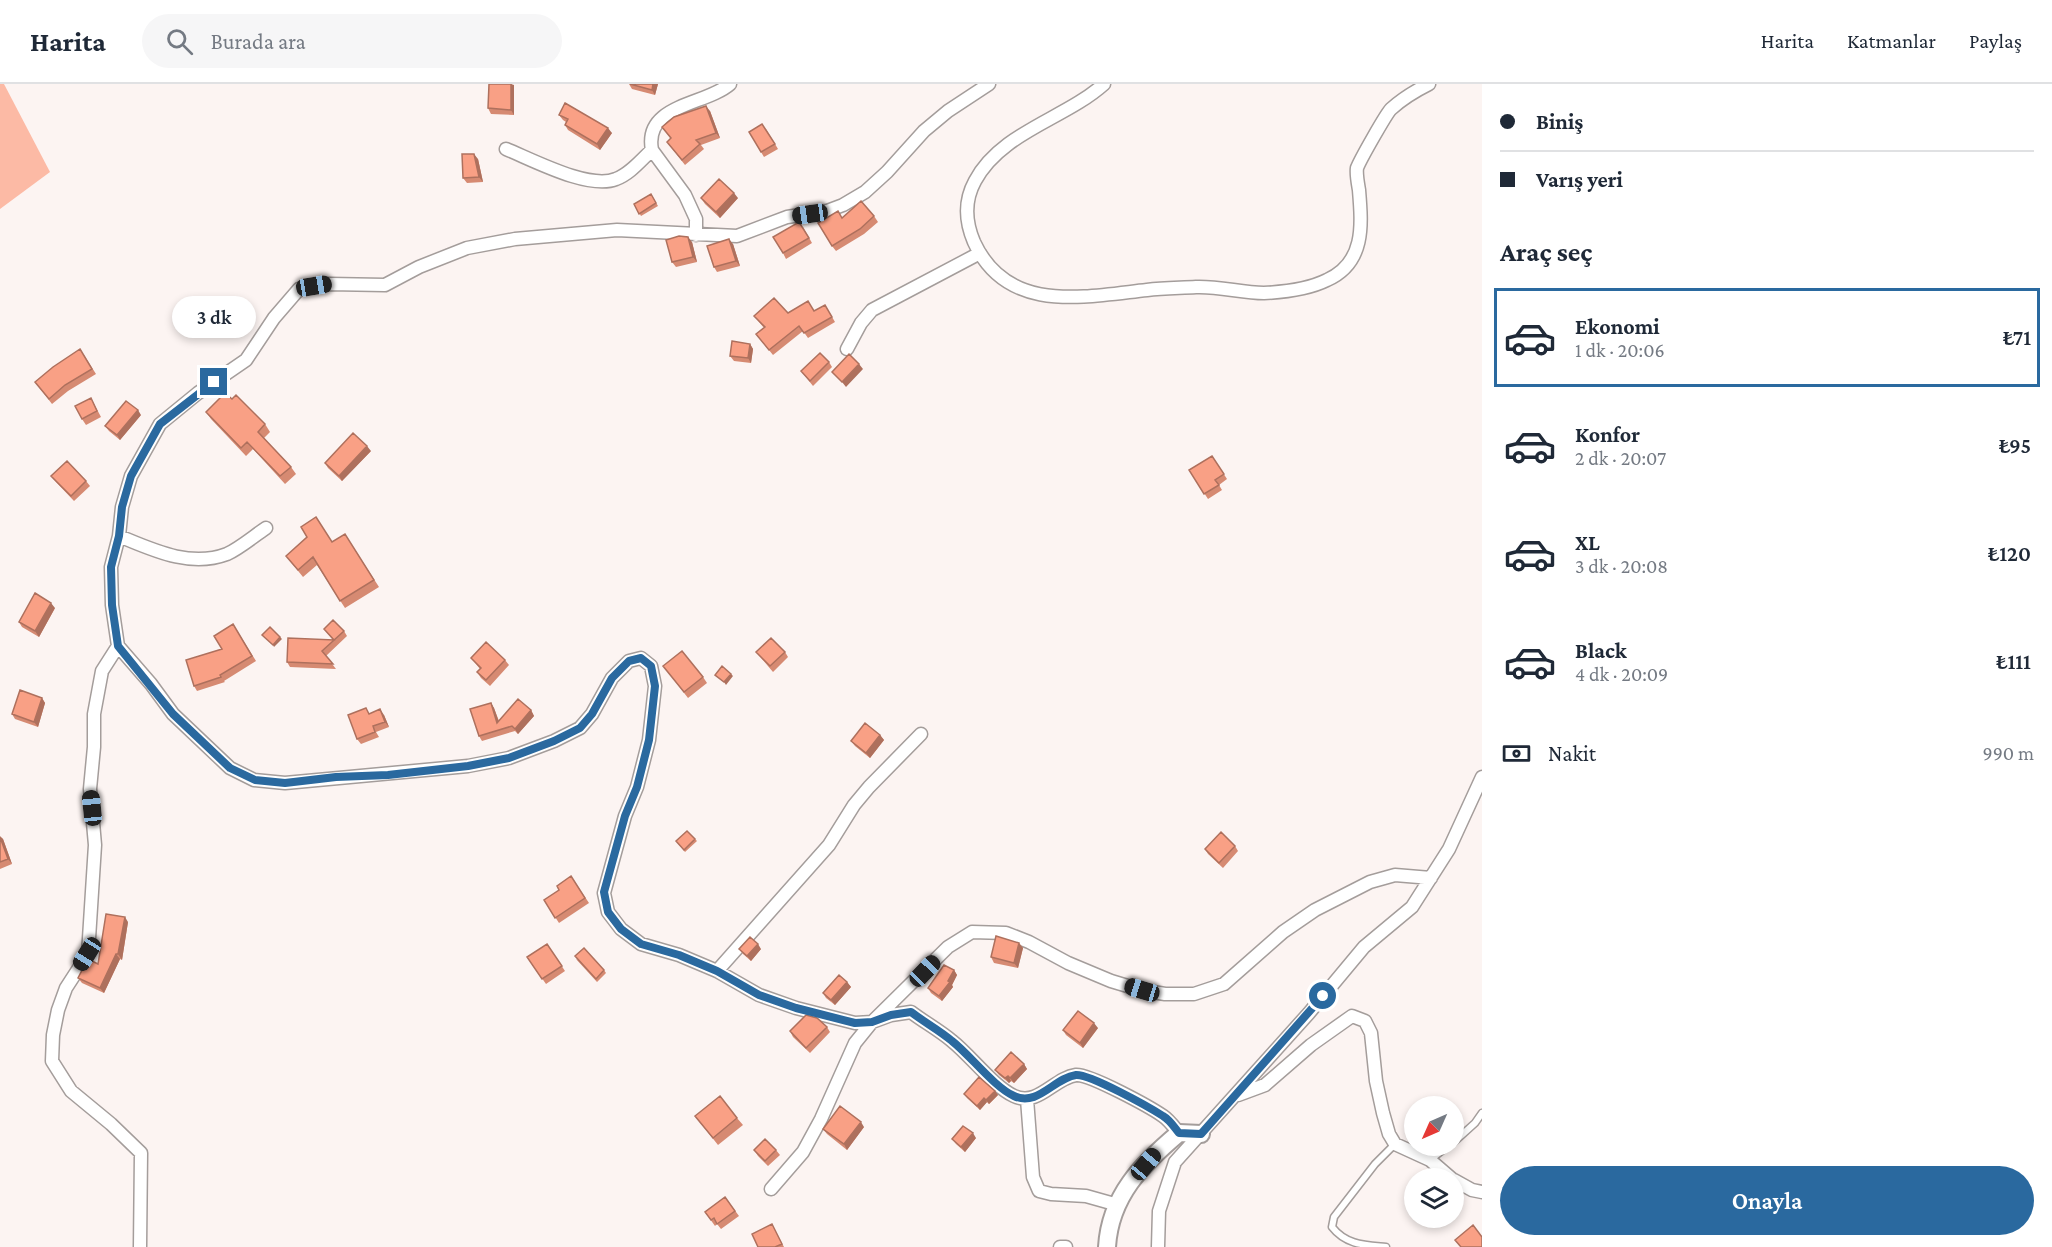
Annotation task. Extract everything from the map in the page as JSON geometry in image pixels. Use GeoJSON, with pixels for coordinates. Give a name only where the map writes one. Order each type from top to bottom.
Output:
{"type":"FeatureCollection","features":[{"type":"Feature","properties":{"kind":"street"},"geometry":{"type":"LineString","coordinates":[[696,235],[696,219],[685,195],[652,150],[650,142],[662,117],[683,105],[713,96],[730,84]]}},
{"type":"Feature","properties":{"kind":"street"},"geometry":{"type":"LineString","coordinates":[[988,84],[948,111],[924,131],[887,172],[865,192],[843,205],[826,211],[787,217],[737,236],[617,230],[515,239],[467,248],[419,267],[385,285],[329,284],[299,289],[274,318],[246,360],[198,393],[160,424],[131,476],[122,507],[119,536],[111,567],[112,605],[118,646],[173,714],[230,768],[255,780],[285,783],[336,777],[388,775],[468,766],[509,758],[554,741],[580,728],[592,714],[612,678],[629,661],[641,658],[651,666],[655,686],[654,710],[637,787],[625,816],[604,892],[608,912],[621,929],[641,944],[679,955],[717,971],[759,995],[796,1008],[855,1023],[872,1022],[891,1015],[911,1012],[953,1041],[989,1077],[1013,1096],[1027,1099],[1040,1094],[1059,1081],[1078,1075],[1104,1084],[1166,1117],[1179,1133]]}},
{"type":"Feature","properties":{"kind":"street"},"geometry":{"type":"LineString","coordinates":[[1104,84],[1089,97],[998,152],[984,165],[968,195],[966,210],[970,232],[980,254],[1002,279],[1021,289],[1060,297],[1201,287],[1264,293],[1299,288],[1325,281],[1344,270],[1353,258],[1359,242],[1362,224],[1357,169],[1390,110],[1429,84]]}},
{"type":"Feature","properties":{"kind":"street"},"geometry":{"type":"LineString","coordinates":[[506,149],[582,180],[600,182],[615,180],[625,175],[652,150]]}},
{"type":"Feature","properties":{"kind":"street"},"geometry":{"type":"LineString","coordinates":[[847,349],[861,323],[872,310],[980,254]]}},
{"type":"Feature","properties":{"kind":"street"},"geometry":{"type":"LineString","coordinates":[[119,536],[162,554],[195,560],[227,554],[266,528]]}},
{"type":"Feature","properties":{"kind":"street"},"geometry":{"type":"LineString","coordinates":[[118,646],[102,671],[94,714],[90,789],[95,845],[87,954],[66,988],[58,1010],[53,1035],[52,1061],[71,1091],[111,1124],[141,1154],[140,1247]]}},
{"type":"Feature","properties":{"kind":"street"},"geometry":{"type":"LineString","coordinates":[[717,971],[829,845],[854,805],[869,787],[921,734]]}},
{"type":"Feature","properties":{"kind":"street"},"geometry":{"type":"LineString","coordinates":[[1158,1247],[1159,1211],[1175,1162],[1309,1013],[1364,946],[1412,907],[1449,849],[1482,777]]}},
{"type":"Feature","properties":{"kind":"street"},"geometry":{"type":"LineString","coordinates":[[771,1188],[803,1152],[821,1119],[855,1043],[872,1022],[948,947],[972,932],[1006,933],[1029,942],[1068,963],[1111,981],[1142,990],[1166,994],[1194,994],[1224,984],[1283,932],[1315,910],[1370,882],[1395,875],[1431,878]]}},
{"type":"Feature","properties":{"kind":"street"},"geometry":{"type":"LineString","coordinates":[[1236,1095],[1265,1084],[1311,1045],[1352,1016],[1365,1021],[1371,1033],[1376,1081],[1383,1113],[1395,1144],[1430,1160],[1439,1168]]}},
{"type":"Feature","properties":{"kind":"street"},"geometry":{"type":"LineString","coordinates":[[1027,1099],[1033,1177],[1039,1191],[1086,1196],[1118,1205]]}},
{"type":"Feature","properties":{"kind":"street"},"geometry":{"type":"LineString","coordinates":[[1107,1247],[1108,1231],[1124,1189],[1156,1152],[1179,1133],[1201,1134]]}},
{"type":"Feature","properties":{"kind":"street"},"geometry":{"type":"LineString","coordinates":[[1464,1186],[1482,1192]]}},
{"type":"Feature","properties":{"kind":"street"},"geometry":{"type":"LineString","coordinates":[[1060,1247],[1065,1247]]}},
{"type":"Feature","properties":{"kind":"lane"},"geometry":{"type":"LineString","coordinates":[[1464,1133],[1482,1113]]}},
{"type":"Feature","properties":{"kind":"lane"},"geometry":{"type":"LineString","coordinates":[[1386,1247],[1353,1244],[1339,1236],[1332,1227],[1334,1217],[1375,1164],[1395,1144]]}},
{"type":"Feature","properties":{"kind":"lane"},"geometry":{"type":"LineString","coordinates":[[1430,1160],[1435,1156]]}},
{"type":"Feature","properties":{"kind":"shaded area"},"geometry":{"type":"Polygon","coordinates":[[[0,84],[4,84],[50,172],[0,209],[0,84]]]}},
{"type":"Feature","properties":{"kind":"building"},"geometry":{"type":"Polygon","coordinates":[[[489,84],[511,84],[511,110],[488,108],[489,84]]]}},
{"type":"Feature","properties":{"kind":"building"},"geometry":{"type":"Polygon","coordinates":[[[630,84],[653,84],[652,90],[630,84]]]}},
{"type":"Feature","properties":{"kind":"building"},"geometry":{"type":"Polygon","coordinates":[[[565,103],[608,128],[597,144],[565,125],[568,119],[559,115],[565,103]]]}},
{"type":"Feature","properties":{"kind":"building"},"geometry":{"type":"Polygon","coordinates":[[[706,106],[716,133],[696,140],[700,144],[682,160],[667,142],[671,138],[662,127],[674,117],[706,106]]]}},
{"type":"Feature","properties":{"kind":"building"},"geometry":{"type":"Polygon","coordinates":[[[762,124],[775,144],[761,152],[749,132],[762,124]]]}},
{"type":"Feature","properties":{"kind":"building"},"geometry":{"type":"Polygon","coordinates":[[[462,154],[474,154],[479,177],[463,178],[462,154]]]}},
{"type":"Feature","properties":{"kind":"building"},"geometry":{"type":"Polygon","coordinates":[[[719,179],[734,193],[716,212],[701,198],[719,179]]]}},
{"type":"Feature","properties":{"kind":"building"},"geometry":{"type":"Polygon","coordinates":[[[651,194],[656,203],[639,214],[634,204],[651,194]]]}},
{"type":"Feature","properties":{"kind":"building"},"geometry":{"type":"Polygon","coordinates":[[[861,201],[874,216],[860,229],[832,246],[818,223],[838,211],[842,218],[861,201]]]}},
{"type":"Feature","properties":{"kind":"building"},"geometry":{"type":"Polygon","coordinates":[[[799,222],[809,238],[783,253],[773,237],[799,222]]]}},
{"type":"Feature","properties":{"kind":"building"},"geometry":{"type":"Polygon","coordinates":[[[679,236],[688,237],[693,257],[672,262],[666,240],[679,236]]]}},
{"type":"Feature","properties":{"kind":"building"},"geometry":{"type":"Polygon","coordinates":[[[729,239],[736,261],[714,267],[707,246],[729,239]]]}},
{"type":"Feature","properties":{"kind":"building"},"geometry":{"type":"Polygon","coordinates":[[[774,298],[788,313],[808,301],[814,311],[825,305],[832,317],[804,333],[799,326],[769,350],[756,334],[765,327],[754,316],[774,298]]]}},
{"type":"Feature","properties":{"kind":"building"},"geometry":{"type":"Polygon","coordinates":[[[732,341],[750,344],[748,358],[730,356],[732,341]]]}},
{"type":"Feature","properties":{"kind":"building"},"geometry":{"type":"Polygon","coordinates":[[[80,349],[92,369],[65,385],[49,399],[35,382],[80,349]]]}},
{"type":"Feature","properties":{"kind":"building"},"geometry":{"type":"Polygon","coordinates":[[[820,353],[829,362],[810,381],[801,371],[820,353]]]}},
{"type":"Feature","properties":{"kind":"building"},"geometry":{"type":"Polygon","coordinates":[[[849,354],[859,364],[842,382],[832,372],[849,354]]]}},
{"type":"Feature","properties":{"kind":"building"},"geometry":{"type":"Polygon","coordinates":[[[225,393],[232,399],[236,395],[265,424],[258,432],[291,467],[280,476],[247,442],[241,448],[206,412],[225,393]]]}},
{"type":"Feature","properties":{"kind":"building"},"geometry":{"type":"Polygon","coordinates":[[[91,398],[97,411],[82,419],[75,406],[91,398]]]}},
{"type":"Feature","properties":{"kind":"building"},"geometry":{"type":"Polygon","coordinates":[[[126,401],[138,410],[117,435],[105,426],[126,401]]]}},
{"type":"Feature","properties":{"kind":"building"},"geometry":{"type":"Polygon","coordinates":[[[353,433],[367,446],[339,476],[325,463],[353,433]]]}},
{"type":"Feature","properties":{"kind":"building"},"geometry":{"type":"Polygon","coordinates":[[[1212,456],[1224,474],[1215,480],[1219,485],[1204,494],[1189,470],[1212,456]]]}},
{"type":"Feature","properties":{"kind":"building"},"geometry":{"type":"Polygon","coordinates":[[[67,461],[86,481],[71,496],[51,476],[67,461]]]}},
{"type":"Feature","properties":{"kind":"building"},"geometry":{"type":"Polygon","coordinates":[[[316,517],[332,542],[345,534],[374,580],[340,601],[313,557],[298,570],[286,556],[307,537],[301,527],[316,517]]]}},
{"type":"Feature","properties":{"kind":"building"},"geometry":{"type":"Polygon","coordinates":[[[35,593],[51,603],[35,631],[19,622],[35,593]]]}},
{"type":"Feature","properties":{"kind":"building"},"geometry":{"type":"Polygon","coordinates":[[[333,620],[344,631],[322,651],[333,664],[287,662],[288,638],[334,640],[324,629],[333,620]]]}},
{"type":"Feature","properties":{"kind":"building"},"geometry":{"type":"Polygon","coordinates":[[[233,624],[252,656],[220,675],[221,677],[194,686],[186,660],[222,649],[214,636],[233,624]]]}},
{"type":"Feature","properties":{"kind":"building"},"geometry":{"type":"Polygon","coordinates":[[[270,627],[280,637],[273,645],[262,635],[270,627]]]}},
{"type":"Feature","properties":{"kind":"building"},"geometry":{"type":"Polygon","coordinates":[[[771,638],[785,652],[770,666],[756,652],[771,638]]]}},
{"type":"Feature","properties":{"kind":"building"},"geometry":{"type":"Polygon","coordinates":[[[486,642],[505,660],[486,680],[477,672],[481,668],[471,658],[486,642]]]}},
{"type":"Feature","properties":{"kind":"building"},"geometry":{"type":"Polygon","coordinates":[[[682,651],[703,677],[684,692],[663,666],[682,651]]]}},
{"type":"Feature","properties":{"kind":"building"},"geometry":{"type":"Polygon","coordinates":[[[722,666],[731,674],[724,682],[715,675],[722,666]]]}},
{"type":"Feature","properties":{"kind":"building"},"geometry":{"type":"Polygon","coordinates":[[[20,690],[42,698],[34,722],[12,714],[20,690]]]}},
{"type":"Feature","properties":{"kind":"building"},"geometry":{"type":"Polygon","coordinates":[[[518,699],[531,710],[515,729],[512,726],[479,736],[470,709],[491,703],[497,723],[518,699]]]}},
{"type":"Feature","properties":{"kind":"building"},"geometry":{"type":"Polygon","coordinates":[[[366,708],[369,714],[380,709],[385,722],[373,726],[375,732],[357,739],[348,715],[366,708]]]}},
{"type":"Feature","properties":{"kind":"building"},"geometry":{"type":"Polygon","coordinates":[[[865,723],[880,735],[866,753],[851,741],[865,723]]]}},
{"type":"Feature","properties":{"kind":"building"},"geometry":{"type":"Polygon","coordinates":[[[687,831],[695,839],[684,850],[676,841],[687,831]]]}},
{"type":"Feature","properties":{"kind":"building"},"geometry":{"type":"Polygon","coordinates":[[[1221,832],[1235,846],[1219,863],[1205,849],[1221,832]]]}},
{"type":"Feature","properties":{"kind":"building"},"geometry":{"type":"Polygon","coordinates":[[[0,837],[8,859],[0,862],[0,837]]]}},
{"type":"Feature","properties":{"kind":"building"},"geometry":{"type":"Polygon","coordinates":[[[571,876],[585,898],[555,918],[544,900],[559,890],[557,886],[571,876]]]}},
{"type":"Feature","properties":{"kind":"building"},"geometry":{"type":"Polygon","coordinates":[[[106,914],[125,917],[118,954],[100,988],[78,978],[88,959],[98,964],[106,914]]]}},
{"type":"Feature","properties":{"kind":"building"},"geometry":{"type":"Polygon","coordinates":[[[996,936],[1019,943],[1014,963],[991,957],[996,936]]]}},
{"type":"Feature","properties":{"kind":"building"},"geometry":{"type":"Polygon","coordinates":[[[750,937],[758,944],[747,956],[739,949],[750,937]]]}},
{"type":"Feature","properties":{"kind":"building"},"geometry":{"type":"Polygon","coordinates":[[[547,944],[562,966],[542,979],[527,957],[547,944]]]}},
{"type":"Feature","properties":{"kind":"building"},"geometry":{"type":"Polygon","coordinates":[[[584,948],[604,970],[596,979],[575,956],[584,948]]]}},
{"type":"Feature","properties":{"kind":"building"},"geometry":{"type":"Polygon","coordinates":[[[944,965],[954,970],[948,981],[950,982],[939,996],[928,988],[944,965]]]}},
{"type":"Feature","properties":{"kind":"building"},"geometry":{"type":"Polygon","coordinates":[[[839,975],[847,982],[831,1000],[823,993],[839,975]]]}},
{"type":"Feature","properties":{"kind":"building"},"geometry":{"type":"Polygon","coordinates":[[[1078,1011],[1094,1023],[1080,1043],[1063,1030],[1078,1011]]]}},
{"type":"Feature","properties":{"kind":"building"},"geometry":{"type":"Polygon","coordinates":[[[806,1015],[817,1018],[827,1027],[806,1048],[790,1031],[806,1015]]]}},
{"type":"Feature","properties":{"kind":"building"},"geometry":{"type":"Polygon","coordinates":[[[1011,1052],[1024,1064],[1010,1078],[1008,1076],[1005,1078],[995,1070],[1011,1052]]]}},
{"type":"Feature","properties":{"kind":"building"},"geometry":{"type":"Polygon","coordinates":[[[979,1077],[995,1091],[977,1106],[964,1094],[979,1077]]]}},
{"type":"Feature","properties":{"kind":"building"},"geometry":{"type":"Polygon","coordinates":[[[720,1096],[737,1118],[713,1138],[695,1116],[720,1096]]]}},
{"type":"Feature","properties":{"kind":"building"},"geometry":{"type":"Polygon","coordinates":[[[840,1106],[861,1122],[844,1144],[823,1129],[840,1106]]]}},
{"type":"Feature","properties":{"kind":"building"},"geometry":{"type":"Polygon","coordinates":[[[963,1126],[973,1133],[961,1147],[952,1139],[963,1126]]]}},
{"type":"Feature","properties":{"kind":"building"},"geometry":{"type":"Polygon","coordinates":[[[765,1139],[776,1150],[765,1161],[754,1150],[765,1139]]]}},
{"type":"Feature","properties":{"kind":"building"},"geometry":{"type":"Polygon","coordinates":[[[725,1197],[735,1211],[717,1224],[714,1218],[711,1220],[705,1212],[725,1197]]]}},
{"type":"Feature","properties":{"kind":"building"},"geometry":{"type":"Polygon","coordinates":[[[772,1224],[782,1244],[775,1247],[758,1247],[752,1234],[772,1224]]]}},
{"type":"Feature","properties":{"kind":"building"},"geometry":{"type":"Polygon","coordinates":[[[1473,1225],[1482,1237],[1482,1247],[1461,1247],[1455,1240],[1473,1225]]]}},
{"type":"Feature","properties":{"kind":"route"},"geometry":{"type":"LineString","coordinates":[[214,382],[160,424],[131,476],[122,507],[119,536],[111,567],[112,605],[118,646],[173,714],[230,768],[255,780],[285,783],[357,775],[388,775],[468,766],[509,758],[554,741],[580,728],[592,714],[612,678],[629,661],[641,658],[651,666],[655,686],[654,710],[637,787],[625,816],[604,892],[608,912],[621,929],[641,944],[679,955],[717,971],[759,995],[796,1008],[855,1023],[872,1022],[891,1015],[911,1012],[953,1041],[989,1077],[1013,1096],[1027,1099],[1040,1094],[1059,1081],[1078,1075],[1104,1084],[1166,1117],[1179,1133],[1201,1134],[1323,996]]}}]}
